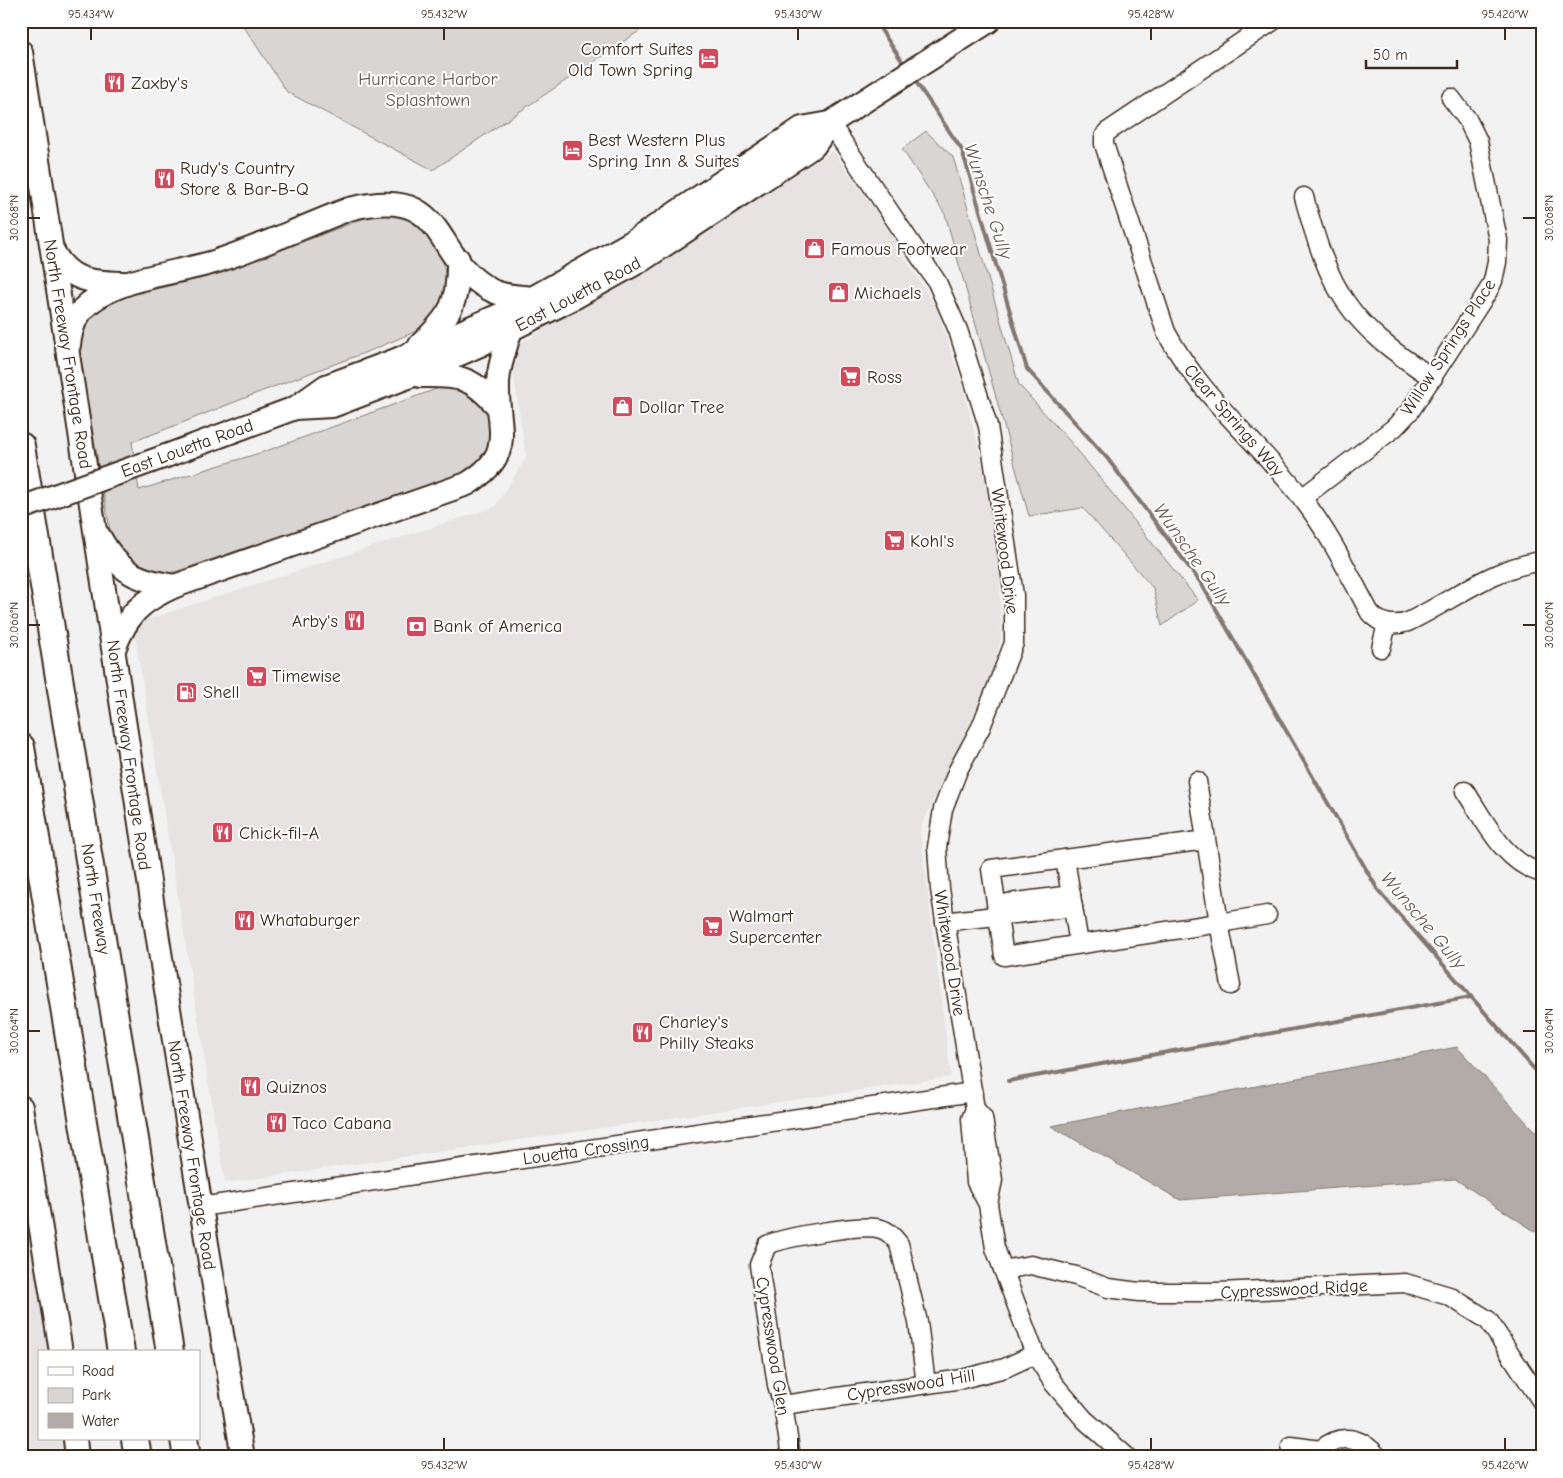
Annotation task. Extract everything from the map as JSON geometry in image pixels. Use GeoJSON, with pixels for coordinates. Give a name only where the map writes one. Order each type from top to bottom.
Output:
{"type":"FeatureCollection","features":[{"type":"Feature","properties":{"kind":"highway","name":"North Freeway"},"geometry":{"type":"LineString","coordinates":[[21,446],[170,1350]]}},
{"type":"Feature","properties":{"kind":"highway"},"geometry":{"type":"LineString","coordinates":[[21,747],[121,1350]]}},
{"type":"Feature","properties":{"kind":"highway"},"geometry":{"type":"LineString","coordinates":[[135,1440],[138,1457]]}},
{"type":"Feature","properties":{"kind":"highway"},"geometry":{"type":"LineString","coordinates":[[184,1440],[187,1457]]}},
{"type":"Feature","properties":{"kind":"main road","name":"East Louetta Road"},"geometry":{"type":"LineString","coordinates":[[295,408],[332,406],[408,377],[512,330],[612,277],[814,146],[830,123],[989,21]]}},
{"type":"Feature","properties":{"kind":"main road","name":"North Freeway Frontage Road"},"geometry":{"type":"LineString","coordinates":[[21,52],[200,1207],[243,1457]]}},
{"type":"Feature","properties":{"kind":"main road","name":"East Louetta Road"},"geometry":{"type":"LineString","coordinates":[[21,508],[295,408],[326,386],[411,354],[512,310],[621,248],[687,207],[802,128],[830,123]]}},
{"type":"Feature","properties":{"kind":"main road"},"geometry":{"type":"LineString","coordinates":[[68,353],[72,325],[86,306],[103,294],[132,283],[215,261],[349,208],[372,203],[402,206],[427,216],[472,277],[490,290],[506,295],[534,298]]}},
{"type":"Feature","properties":{"kind":"main road"},"geometry":{"type":"LineString","coordinates":[[51,246],[61,266],[75,276],[97,282],[132,283]]}},
{"type":"Feature","properties":{"kind":"main road"},"geometry":{"type":"LineString","coordinates":[[612,277],[621,248]]}},
{"type":"Feature","properties":{"kind":"main road"},"geometry":{"type":"LineString","coordinates":[[411,354],[443,323],[453,306],[458,281],[458,259]]}},
{"type":"Feature","properties":{"kind":"main road"},"geometry":{"type":"LineString","coordinates":[[114,650],[123,625],[136,608],[152,596],[175,586],[467,484],[483,474],[495,459],[502,432],[499,408],[499,365],[512,330]]}},
{"type":"Feature","properties":{"kind":"main road"},"geometry":{"type":"LineString","coordinates":[[408,377],[451,375],[470,381],[486,393],[499,408]]}},
{"type":"Feature","properties":{"kind":"main road"},"geometry":{"type":"LineString","coordinates":[[95,529],[108,552],[125,570],[146,581],[175,586]]}},
{"type":"Feature","properties":{"kind":"main road"},"geometry":{"type":"LineString","coordinates":[[21,1108],[61,1350]]}},
{"type":"Feature","properties":{"kind":"main road"},"geometry":{"type":"LineString","coordinates":[[74,1440],[77,1457]]}},
{"type":"Feature","properties":{"kind":"street","name":"Clear Springs Way"},"geometry":{"type":"LineString","coordinates":[[1273,21],[1107,132],[1104,137],[1104,144],[1157,310],[1169,338],[1200,385],[1302,498],[1370,613],[1387,624]]}},
{"type":"Feature","properties":{"kind":"street","name":"Willow Springs Place"},"geometry":{"type":"LineString","coordinates":[[1302,498],[1403,420],[1433,378],[1493,281],[1499,250],[1478,141],[1467,118],[1451,98]]}},
{"type":"Feature","properties":{"kind":"street","name":"Whitewood Drive"},"geometry":{"type":"LineString","coordinates":[[830,123],[932,274],[958,330],[988,426],[1014,595],[1014,643],[980,727],[958,770],[943,809],[936,847],[945,922],[974,1101],[971,1119],[982,1158],[976,1182],[988,1204],[995,1248],[1035,1354],[1054,1384],[1085,1420],[1127,1457]]}},
{"type":"Feature","properties":{"kind":"street"},"geometry":{"type":"LineString","coordinates":[[1304,197],[1323,261],[1346,305],[1378,339],[1433,378]]}},
{"type":"Feature","properties":{"kind":"street"},"geometry":{"type":"LineString","coordinates":[[1381,648],[1387,624],[1401,625],[1490,576],[1517,566],[1542,561]]}},
{"type":"Feature","properties":{"kind":"street"},"geometry":{"type":"LineString","coordinates":[[1197,781],[1219,923],[1231,985]]}},
{"type":"Feature","properties":{"kind":"street"},"geometry":{"type":"LineString","coordinates":[[1465,791],[1510,856],[1527,870],[1542,873]]}},
{"type":"Feature","properties":{"kind":"street"},"geometry":{"type":"LineString","coordinates":[[1206,840],[1066,864],[991,869],[1004,956],[1267,916]]}},
{"type":"Feature","properties":{"kind":"street"},"geometry":{"type":"LineString","coordinates":[[1066,864],[1079,944]]}},
{"type":"Feature","properties":{"kind":"street"},"geometry":{"type":"LineString","coordinates":[[945,922],[998,915],[1012,916],[1072,901]]}},
{"type":"Feature","properties":{"kind":"street","name":"Louetta Crossing"},"geometry":{"type":"LineString","coordinates":[[200,1207],[974,1101]]}},
{"type":"Feature","properties":{"kind":"street","name":"Cypresswood Glen"},"geometry":{"type":"LineString","coordinates":[[792,1457],[784,1405],[777,1386],[759,1265],[767,1245],[780,1239],[865,1227],[882,1229],[895,1239],[901,1252],[918,1322],[926,1384]]}},
{"type":"Feature","properties":{"kind":"street","name":"Cypresswood Ridge"},"geometry":{"type":"LineString","coordinates":[[1003,1270],[1031,1265],[1076,1276],[1108,1288],[1139,1292],[1220,1292],[1405,1284],[1449,1296],[1488,1320],[1541,1398]]}},
{"type":"Feature","properties":{"kind":"street","name":"Cypresswood Hill"},"geometry":{"type":"LineString","coordinates":[[784,1405],[962,1379],[1004,1368],[1035,1354]]}},
{"type":"Feature","properties":{"kind":"street"},"geometry":{"type":"LineString","coordinates":[[1291,1446],[1320,1450],[1330,1441],[1342,1438],[1359,1441],[1378,1457]]}},
{"type":"Feature","properties":{"kind":"shaded area"},"geometry":{"type":"Polygon","coordinates":[[[833,151],[875,210],[937,309],[962,384],[982,462],[1000,577],[1001,639],[991,677],[920,829],[951,1077],[225,1183],[133,624],[495,507],[526,457],[510,350],[833,151]]]}},
{"type":"Feature","properties":{"kind":"shaded area"},"geometry":{"type":"Polygon","coordinates":[[[21,1176],[50,1350],[38,1350],[38,1440],[64,1440],[67,1457],[21,1457],[21,1176]]]}},
{"type":"Feature","properties":{"kind":"green space","name":"Hurricane Harbor Splashtown"},"geometry":{"type":"Polygon","coordinates":[[[240,21],[654,21],[433,170],[287,92],[240,21]]]}},
{"type":"Feature","properties":{"kind":"green space"},"geometry":{"type":"Polygon","coordinates":[[[926,131],[953,157],[1019,385],[1074,446],[1198,600],[1162,626],[1153,588],[1083,508],[1029,516],[945,214],[902,149],[926,131]]]}},
{"type":"Feature","properties":{"kind":"green space"},"geometry":{"type":"Polygon","coordinates":[[[375,214],[401,217],[416,223],[428,233],[437,246],[445,274],[444,289],[440,303],[433,316],[416,331],[386,344],[132,442],[139,490],[266,451],[439,388],[462,391],[472,397],[487,412],[492,434],[488,453],[474,467],[452,478],[175,572],[151,572],[130,564],[115,548],[110,530],[79,355],[81,337],[88,321],[99,309],[115,299],[222,273],[375,214]]]}},
{"type":"Feature","properties":{"kind":"water"},"geometry":{"type":"Polygon","coordinates":[[[1457,1047],[1542,1139],[1542,1236],[1455,1179],[1180,1200],[1051,1126],[1457,1047]]]}},
{"type":"Feature","properties":{"kind":"waterway","name":"Wunsche Gully"},"geometry":{"type":"LineString","coordinates":[[875,21],[906,67]]}},
{"type":"Feature","properties":{"kind":"waterway","name":"Wunsche Gully"},"geometry":{"type":"LineString","coordinates":[[914,79],[962,150],[1027,369],[1107,458],[1201,583],[1378,890],[1542,1078]]}},
{"type":"Feature","properties":{"kind":"waterway"},"geometry":{"type":"LineString","coordinates":[[1008,1081],[1471,997]]}},
{"type":"Feature","properties":{"kind":"place","name":"Comfort Suites Old Town Spring"},"geometry":{"type":"Point","coordinates":[709,59]}},
{"type":"Feature","properties":{"kind":"place","name":"Zaxby's"},"geometry":{"type":"Point","coordinates":[115,83]}},
{"type":"Feature","properties":{"kind":"place","name":"Best Western Plus Spring Inn & Suites"},"geometry":{"type":"Point","coordinates":[572,150]}},
{"type":"Feature","properties":{"kind":"place","name":"Rudy's Country Store & Bar-B-Q"},"geometry":{"type":"Point","coordinates":[164,178]}},
{"type":"Feature","properties":{"kind":"place","name":"Famous Footwear"},"geometry":{"type":"Point","coordinates":[815,249]}},
{"type":"Feature","properties":{"kind":"place","name":"Michaels"},"geometry":{"type":"Point","coordinates":[838,293]}},
{"type":"Feature","properties":{"kind":"place","name":"Ross"},"geometry":{"type":"Point","coordinates":[851,377]}},
{"type":"Feature","properties":{"kind":"place","name":"Dollar Tree"},"geometry":{"type":"Point","coordinates":[623,407]}},
{"type":"Feature","properties":{"kind":"place","name":"Kohl's"},"geometry":{"type":"Point","coordinates":[894,541]}},
{"type":"Feature","properties":{"kind":"place","name":"Arby's"},"geometry":{"type":"Point","coordinates":[354,621]}},
{"type":"Feature","properties":{"kind":"place","name":"Bank of America"},"geometry":{"type":"Point","coordinates":[417,626]}},
{"type":"Feature","properties":{"kind":"place","name":"Timewise"},"geometry":{"type":"Point","coordinates":[256,676]}},
{"type":"Feature","properties":{"kind":"place","name":"Shell"},"geometry":{"type":"Point","coordinates":[187,692]}},
{"type":"Feature","properties":{"kind":"place","name":"Chick-fil-A"},"geometry":{"type":"Point","coordinates":[223,833]}},
{"type":"Feature","properties":{"kind":"place","name":"Whataburger"},"geometry":{"type":"Point","coordinates":[244,920]}},
{"type":"Feature","properties":{"kind":"place","name":"Walmart Supercenter"},"geometry":{"type":"Point","coordinates":[713,926]}},
{"type":"Feature","properties":{"kind":"place","name":"Charley's Philly Steaks"},"geometry":{"type":"Point","coordinates":[643,1032]}},
{"type":"Feature","properties":{"kind":"place","name":"Quiznos"},"geometry":{"type":"Point","coordinates":[250,1087]}},
{"type":"Feature","properties":{"kind":"place","name":"Taco Cabana"},"geometry":{"type":"Point","coordinates":[276,1123]}}]}
